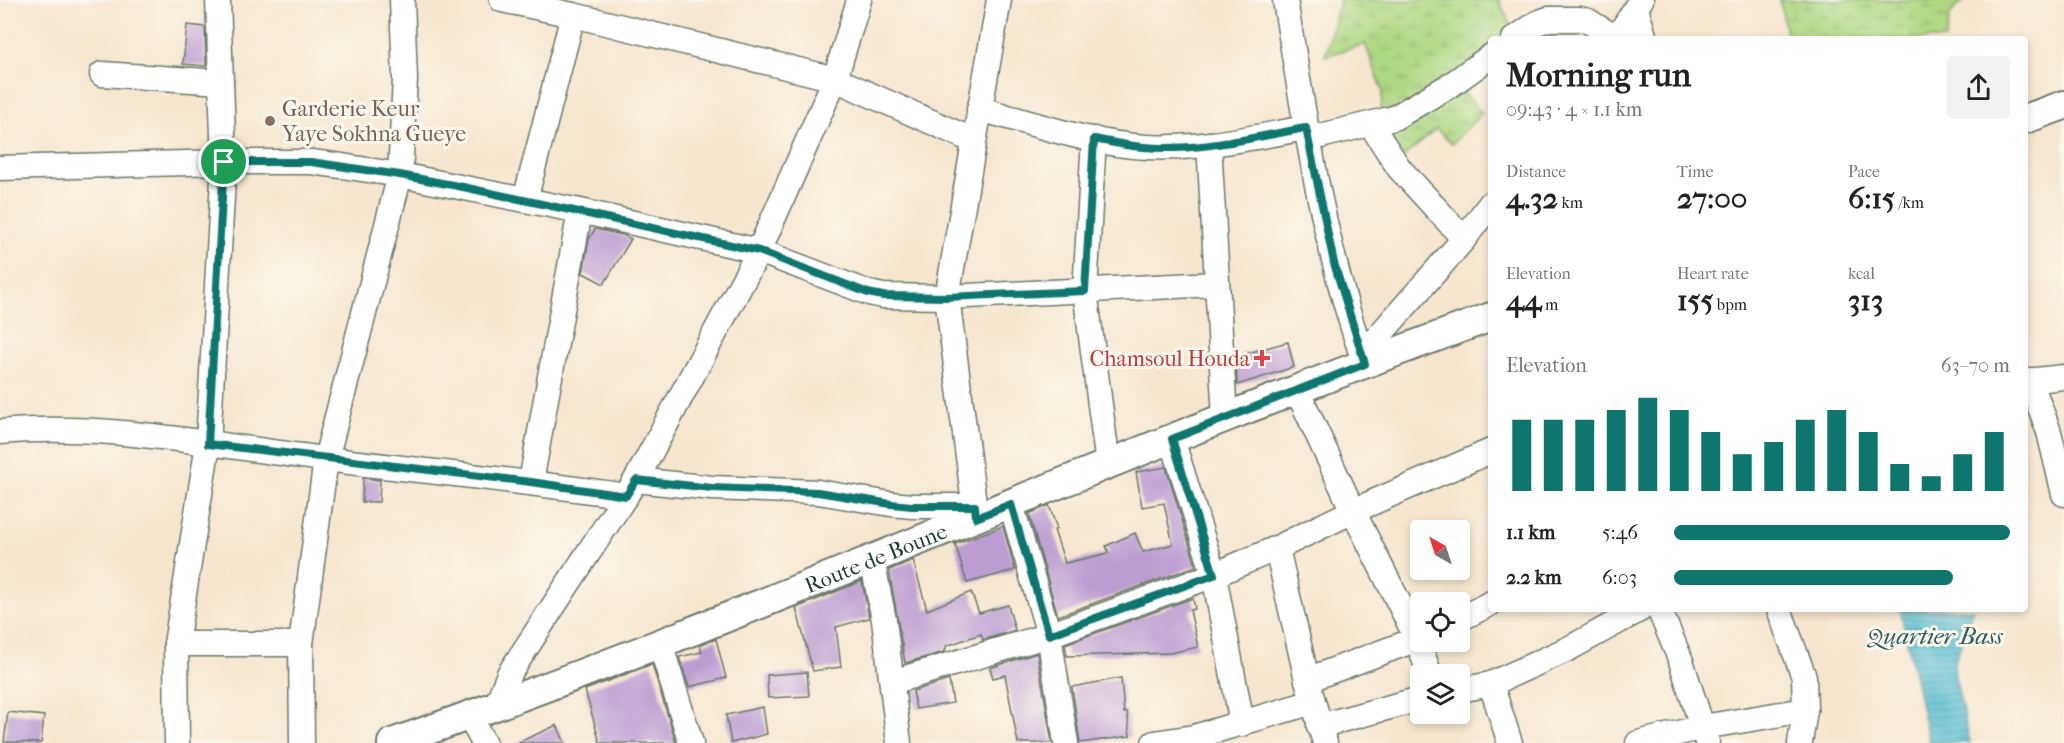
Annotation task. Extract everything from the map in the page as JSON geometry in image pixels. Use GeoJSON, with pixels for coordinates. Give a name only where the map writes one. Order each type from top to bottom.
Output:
{"type":"FeatureCollection","features":[{"type":"Feature","properties":{"kind":"street"},"geometry":{"type":"LineString","coordinates":[[177,743],[176,644],[208,444],[224,162],[218,0]]}},
{"type":"Feature","properties":{"kind":"street"},"geometry":{"type":"LineString","coordinates":[[302,743],[301,644],[326,459],[400,175],[405,70],[402,0]]}},
{"type":"Feature","properties":{"kind":"street"},"geometry":{"type":"LineString","coordinates":[[502,0],[835,79],[974,141]]}},
{"type":"Feature","properties":{"kind":"street"},"geometry":{"type":"LineString","coordinates":[[497,704],[509,674],[631,488],[759,251],[835,79],[859,0]]}},
{"type":"Feature","properties":{"kind":"street"},"geometry":{"type":"LineString","coordinates":[[0,432],[38,428],[77,429],[531,482],[631,488],[818,492],[902,505],[976,512],[947,297],[999,0]]}},
{"type":"Feature","properties":{"kind":"street"},"geometry":{"type":"LineString","coordinates":[[1285,0],[1307,133],[1334,263],[1364,360]]}},
{"type":"Feature","properties":{"kind":"street"},"geometry":{"type":"LineString","coordinates":[[1618,36],[1639,4]]}},
{"type":"Feature","properties":{"kind":"street"},"geometry":{"type":"LineString","coordinates":[[1639,4],[1644,36]]}},
{"type":"Feature","properties":{"kind":"street"},"geometry":{"type":"LineString","coordinates":[[525,200],[573,15]]}},
{"type":"Feature","properties":{"kind":"street"},"geometry":{"type":"LineString","coordinates":[[1518,36],[1548,19],[1580,19],[1588,21],[1611,36]]}},
{"type":"Feature","properties":{"kind":"street"},"geometry":{"type":"LineString","coordinates":[[979,109],[1094,139],[1144,147],[1209,144],[1371,125],[1394,118],[1420,104],[1488,58]]}},
{"type":"Feature","properties":{"kind":"street"},"geometry":{"type":"LineString","coordinates":[[102,74],[221,82]]}},
{"type":"Feature","properties":{"kind":"street"},"geometry":{"type":"LineString","coordinates":[[2028,118],[2064,105]]}},
{"type":"Feature","properties":{"kind":"street"},"geometry":{"type":"LineString","coordinates":[[1371,125],[1400,168],[1464,239]]}},
{"type":"Feature","properties":{"kind":"street"},"geometry":{"type":"LineString","coordinates":[[1094,139],[1085,291],[1108,465]]}},
{"type":"Feature","properties":{"kind":"street"},"geometry":{"type":"LineString","coordinates":[[1209,144],[1225,418]]}},
{"type":"Feature","properties":{"kind":"street"},"geometry":{"type":"LineString","coordinates":[[0,168],[311,162],[400,175],[580,211],[759,251],[868,293],[883,296],[947,297],[1216,284]]}},
{"type":"Feature","properties":{"kind":"street"},"geometry":{"type":"LineString","coordinates":[[1364,360],[1488,207]]}},
{"type":"Feature","properties":{"kind":"street"},"geometry":{"type":"LineString","coordinates":[[531,482],[580,211]]}},
{"type":"Feature","properties":{"kind":"street","name":"Route de Boune"},"geometry":{"type":"LineString","coordinates":[[392,743],[660,643],[872,559],[976,512],[1011,504],[1297,390],[1364,360],[1488,322]]}},
{"type":"Feature","properties":{"kind":"street"},"geometry":{"type":"LineString","coordinates":[[2028,380],[2064,377]]}},
{"type":"Feature","properties":{"kind":"street"},"geometry":{"type":"LineString","coordinates":[[2028,382],[2049,432],[2064,494]]}},
{"type":"Feature","properties":{"kind":"street"},"geometry":{"type":"LineString","coordinates":[[1297,390],[1353,511],[1410,622]]}},
{"type":"Feature","properties":{"kind":"street"},"geometry":{"type":"LineString","coordinates":[[1172,439],[1214,575],[1242,724]]}},
{"type":"Feature","properties":{"kind":"street"},"geometry":{"type":"LineString","coordinates":[[892,682],[1049,635],[1214,575],[1488,452]]}},
{"type":"Feature","properties":{"kind":"street"},"geometry":{"type":"LineString","coordinates":[[1011,504],[1049,635],[1066,743]]}},
{"type":"Feature","properties":{"kind":"street"},"geometry":{"type":"LineString","coordinates":[[1277,548],[1322,734],[1410,703]]}},
{"type":"Feature","properties":{"kind":"street"},"geometry":{"type":"LineString","coordinates":[[872,559],[884,620],[899,743]]}},
{"type":"Feature","properties":{"kind":"street"},"geometry":{"type":"LineString","coordinates":[[1470,614],[1488,605]]}},
{"type":"Feature","properties":{"kind":"street"},"geometry":{"type":"LineString","coordinates":[[1470,688],[1491,684],[1570,648],[1636,612]]}},
{"type":"Feature","properties":{"kind":"street"},"geometry":{"type":"LineString","coordinates":[[1660,612],[1681,662],[1705,735]]}},
{"type":"Feature","properties":{"kind":"street"},"geometry":{"type":"LineString","coordinates":[[1780,612],[1804,677],[1805,710],[1800,743]]}},
{"type":"Feature","properties":{"kind":"street"},"geometry":{"type":"LineString","coordinates":[[660,643],[691,743]]}},
{"type":"Feature","properties":{"kind":"street"},"geometry":{"type":"LineString","coordinates":[[1154,743],[1193,740],[1242,724],[1410,643]]}},
{"type":"Feature","properties":{"kind":"street"},"geometry":{"type":"LineString","coordinates":[[176,644],[301,644]]}},
{"type":"Feature","properties":{"kind":"street"},"geometry":{"type":"LineString","coordinates":[[1491,684],[1510,743]]}},
{"type":"Feature","properties":{"kind":"street"},"geometry":{"type":"LineString","coordinates":[[1638,743],[1705,735],[1805,710]]}},
{"type":"Feature","properties":{"kind":"street"},"geometry":{"type":"LineString","coordinates":[[469,716],[484,743]]}},
{"type":"Feature","properties":{"kind":"green space"},"geometry":{"type":"Polygon","coordinates":[[[1340,0],[1499,0],[1511,26],[1513,36],[1488,36],[1488,70],[1463,92],[1482,113],[1452,144],[1436,129],[1404,157],[1379,127],[1383,91],[1365,44],[1325,56],[1340,0]]]}},
{"type":"Feature","properties":{"kind":"green space"},"geometry":{"type":"Polygon","coordinates":[[[1780,0],[1965,0],[1950,14],[1946,36],[1786,36],[1780,0]]]}},
{"type":"Feature","properties":{"kind":"water","name":"Quartier Bass"},"geometry":{"type":"Polygon","coordinates":[[[1901,612],[1972,612],[1954,664],[1970,743],[1929,743],[1901,612]]]}},
{"type":"Feature","properties":{"kind":"building"},"geometry":{"type":"Polygon","coordinates":[[[187,25],[205,27],[206,66],[183,64],[187,25]]]}},
{"type":"Feature","properties":{"kind":"building"},"geometry":{"type":"Polygon","coordinates":[[[595,229],[631,239],[604,284],[583,273],[589,239],[595,229]]]}},
{"type":"Feature","properties":{"kind":"building"},"geometry":{"type":"Polygon","coordinates":[[[1288,342],[1294,367],[1237,385],[1236,356],[1288,342]]]}},
{"type":"Feature","properties":{"kind":"building"},"geometry":{"type":"Polygon","coordinates":[[[1166,467],[1196,566],[1058,616],[1029,514],[1049,505],[1057,529],[1054,530],[1065,563],[1109,553],[1106,546],[1135,533],[1143,552],[1173,544],[1164,503],[1142,507],[1136,472],[1166,467]]]}},
{"type":"Feature","properties":{"kind":"building"},"geometry":{"type":"Polygon","coordinates":[[[363,478],[380,480],[379,502],[362,502],[363,478]]]}},
{"type":"Feature","properties":{"kind":"building"},"geometry":{"type":"Polygon","coordinates":[[[1003,526],[1015,570],[967,583],[955,544],[1003,526]]]}},
{"type":"Feature","properties":{"kind":"building"},"geometry":{"type":"Polygon","coordinates":[[[913,560],[927,610],[971,592],[979,613],[1008,605],[1015,630],[983,640],[981,634],[946,646],[944,652],[905,663],[889,570],[913,560]]]}},
{"type":"Feature","properties":{"kind":"building"},"geometry":{"type":"Polygon","coordinates":[[[862,581],[869,618],[836,627],[841,667],[813,671],[796,608],[862,581]]]}},
{"type":"Feature","properties":{"kind":"building"},"geometry":{"type":"Polygon","coordinates":[[[1193,598],[1195,609],[1190,610],[1198,647],[1170,653],[1067,656],[1065,644],[1193,598]]]}},
{"type":"Feature","properties":{"kind":"building"},"geometry":{"type":"Polygon","coordinates":[[[716,639],[726,678],[689,687],[679,657],[702,652],[700,645],[716,639]]]}},
{"type":"Feature","properties":{"kind":"building"},"geometry":{"type":"Polygon","coordinates":[[[1037,653],[1052,743],[1018,743],[1005,675],[993,678],[990,668],[1037,653]]]}},
{"type":"Feature","properties":{"kind":"building"},"geometry":{"type":"Polygon","coordinates":[[[652,664],[676,743],[600,743],[585,690],[652,664]]]}},
{"type":"Feature","properties":{"kind":"building"},"geometry":{"type":"Polygon","coordinates":[[[807,672],[809,696],[768,698],[767,675],[807,672]]]}},
{"type":"Feature","properties":{"kind":"building"},"geometry":{"type":"Polygon","coordinates":[[[1121,678],[1124,713],[1127,712],[1130,736],[1080,743],[1072,687],[1121,678]]]}},
{"type":"Feature","properties":{"kind":"building"},"geometry":{"type":"Polygon","coordinates":[[[949,680],[953,703],[916,709],[913,691],[949,680]]]}},
{"type":"Feature","properties":{"kind":"building"},"geometry":{"type":"Polygon","coordinates":[[[763,707],[767,734],[731,743],[726,715],[763,707]]]}},
{"type":"Feature","properties":{"kind":"building"},"geometry":{"type":"Polygon","coordinates":[[[8,712],[44,716],[41,743],[4,742],[8,712]]]}},
{"type":"Feature","properties":{"kind":"building"},"geometry":{"type":"Polygon","coordinates":[[[557,725],[565,743],[517,743],[557,725]]]}},
{"type":"Feature","properties":{"kind":"place","name":"Garderie Keur Yaye Sokhna Gueye"},"geometry":{"type":"Point","coordinates":[270,121]}},
{"type":"Feature","properties":{"kind":"place","name":"Chamsoul Houda"},"geometry":{"type":"Point","coordinates":[1262,358]}},
{"type":"Feature","properties":{"kind":"route"},"geometry":{"type":"LineString","coordinates":[[1306,128],[1334,263],[1365,364],[1172,439],[1214,575],[1049,635],[1011,504],[976,518],[975,506],[912,506],[791,489],[712,488],[636,480],[626,496],[531,482],[208,444],[224,162],[311,162],[400,175],[580,211],[759,251],[868,293],[883,296],[947,297],[1085,291],[1094,139],[1158,148],[1209,144],[1306,128]]}}]}
